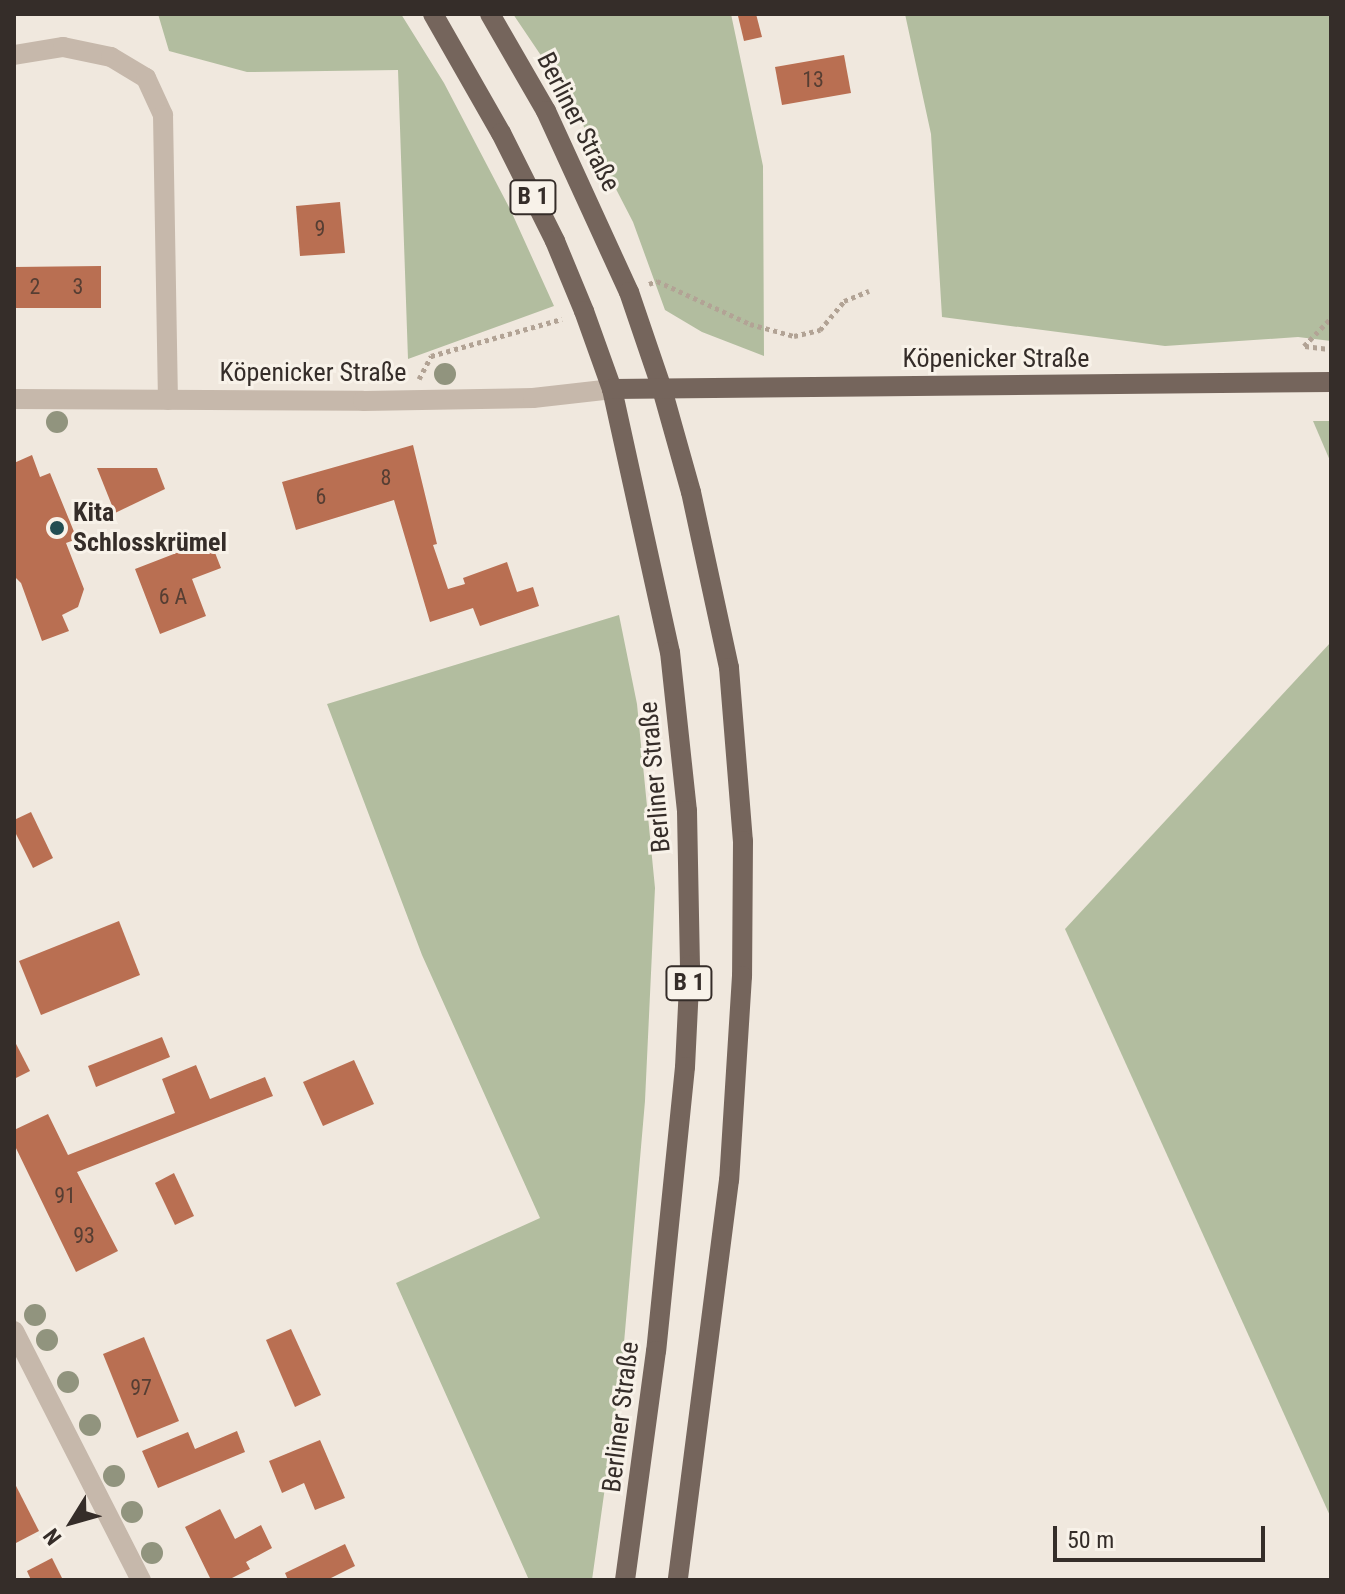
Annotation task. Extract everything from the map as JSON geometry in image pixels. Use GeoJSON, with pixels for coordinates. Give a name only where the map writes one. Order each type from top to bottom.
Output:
{"type":"FeatureCollection","features":[{"type":"Feature","properties":{"kind":"main road","name":"Berliner Straße"},"geometry":{"type":"LineString","coordinates":[[433,14],[501,133],[555,241],[612,389],[670,652],[687,811],[690,965],[677,1168],[625,1580]]}},
{"type":"Feature","properties":{"kind":"main road","name":"Berliner Straße"},"geometry":{"type":"LineString","coordinates":[[490,14],[546,111],[597,216],[629,292],[662,389],[691,492],[729,668],[743,841],[742,976],[729,1180],[678,1580]]}},
{"type":"Feature","properties":{"kind":"main road","name":"Köpenicker Straße"},"geometry":{"type":"LineString","coordinates":[[612,389],[1331,382]]}},
{"type":"Feature","properties":{"kind":"street"},"geometry":{"type":"LineString","coordinates":[[14,55],[63,47],[111,57],[146,78],[163,115],[168,400]]}},
{"type":"Feature","properties":{"kind":"street","name":"Köpenicker Straße"},"geometry":{"type":"LineString","coordinates":[[14,399],[363,401],[533,398],[612,389]]}},
{"type":"Feature","properties":{"kind":"street"},"geometry":{"type":"LineString","coordinates":[[14,1331],[141,1580]]}},
{"type":"Feature","properties":{"kind":"path"},"geometry":{"type":"LineString","coordinates":[[709,305],[750,324],[794,336],[820,330],[844,301],[869,291]]}},
{"type":"Feature","properties":{"kind":"path"},"geometry":{"type":"LineString","coordinates":[[1331,318],[1304,346],[1331,349]]}},
{"type":"Feature","properties":{"kind":"path"},"geometry":{"type":"LineString","coordinates":[[410,398],[431,356],[534,327]]}},
{"type":"Feature","properties":{"kind":"green space"},"geometry":{"type":"Polygon","coordinates":[[[158,14],[401,14],[444,83],[511,211],[554,306],[408,359],[398,70],[247,72],[169,51],[158,14]]]}},
{"type":"Feature","properties":{"kind":"green space"},"geometry":{"type":"Polygon","coordinates":[[[513,14],[731,14],[763,166],[764,356],[702,332],[665,310],[633,222],[567,94],[513,14]]]}},
{"type":"Feature","properties":{"kind":"green space"},"geometry":{"type":"Polygon","coordinates":[[[905,14],[1331,14],[1331,341],[1298,337],[1165,346],[942,317],[931,134],[905,14]]]}},
{"type":"Feature","properties":{"kind":"green space"},"geometry":{"type":"Polygon","coordinates":[[[1313,421],[1331,421],[1331,463],[1313,421]]]}},
{"type":"Feature","properties":{"kind":"green space"},"geometry":{"type":"Polygon","coordinates":[[[619,615],[637,704],[655,888],[645,1101],[622,1366],[592,1580],[529,1580],[396,1283],[540,1218],[422,955],[327,704],[619,615]]]}},
{"type":"Feature","properties":{"kind":"green space"},"geometry":{"type":"Polygon","coordinates":[[[1331,642],[1331,1518],[1065,929],[1331,642]]]}},
{"type":"Feature","properties":{"kind":"building"},"geometry":{"type":"Polygon","coordinates":[[[756,14],[762,37],[744,41],[738,16],[756,14]]]}},
{"type":"Feature","properties":{"kind":"building"},"geometry":{"type":"Polygon","coordinates":[[[844,55],[851,93],[782,105],[775,67],[844,55]]]}},
{"type":"Feature","properties":{"kind":"building"},"geometry":{"type":"Polygon","coordinates":[[[340,202],[345,253],[300,256],[296,206],[340,202]]]}},
{"type":"Feature","properties":{"kind":"building"},"geometry":{"type":"Polygon","coordinates":[[[101,266],[101,308],[14,308],[14,267],[101,266]]]}},
{"type":"Feature","properties":{"kind":"building"},"geometry":{"type":"Polygon","coordinates":[[[413,445],[437,544],[433,545],[448,589],[465,584],[463,578],[507,562],[517,592],[533,587],[539,606],[480,626],[473,608],[430,622],[394,500],[296,530],[282,482],[413,445]]]}},
{"type":"Feature","properties":{"kind":"building"},"geometry":{"type":"Polygon","coordinates":[[[32,455],[40,477],[50,473],[77,539],[66,543],[84,589],[78,607],[62,615],[69,631],[42,641],[21,583],[14,576],[14,463],[32,455]]]}},
{"type":"Feature","properties":{"kind":"building"},"geometry":{"type":"Polygon","coordinates":[[[97,468],[157,468],[165,489],[115,513],[97,468]]]}},
{"type":"Feature","properties":{"kind":"building"},"geometry":{"type":"Polygon","coordinates":[[[210,540],[221,568],[192,579],[206,616],[160,634],[135,569],[210,540]]]}},
{"type":"Feature","properties":{"kind":"building"},"geometry":{"type":"Polygon","coordinates":[[[31,812],[53,858],[33,868],[14,830],[14,820],[31,812]]]}},
{"type":"Feature","properties":{"kind":"building"},"geometry":{"type":"Polygon","coordinates":[[[119,921],[140,975],[41,1015],[19,961],[119,921]]]}},
{"type":"Feature","properties":{"kind":"building"},"geometry":{"type":"Polygon","coordinates":[[[162,1037],[170,1057],[96,1087],[88,1066],[162,1037]]]}},
{"type":"Feature","properties":{"kind":"building"},"geometry":{"type":"Polygon","coordinates":[[[14,1040],[30,1071],[14,1079],[14,1040]]]}},
{"type":"Feature","properties":{"kind":"building"},"geometry":{"type":"Polygon","coordinates":[[[354,1060],[374,1104],[323,1126],[303,1082],[354,1060]]]}},
{"type":"Feature","properties":{"kind":"building"},"geometry":{"type":"Polygon","coordinates":[[[196,1065],[210,1099],[265,1077],[273,1096],[77,1172],[118,1251],[76,1272],[14,1144],[14,1130],[48,1114],[68,1155],[175,1113],[162,1079],[196,1065]]]}},
{"type":"Feature","properties":{"kind":"building"},"geometry":{"type":"Polygon","coordinates":[[[174,1173],[194,1216],[175,1225],[155,1183],[174,1173]]]}},
{"type":"Feature","properties":{"kind":"building"},"geometry":{"type":"Polygon","coordinates":[[[291,1329],[321,1395],[295,1407],[266,1340],[291,1329]]]}},
{"type":"Feature","properties":{"kind":"building"},"geometry":{"type":"Polygon","coordinates":[[[144,1337],[179,1421],[137,1438],[103,1354],[144,1337]]]}},
{"type":"Feature","properties":{"kind":"building"},"geometry":{"type":"Polygon","coordinates":[[[237,1431],[245,1452],[158,1488],[142,1451],[188,1432],[195,1449],[237,1431]]]}},
{"type":"Feature","properties":{"kind":"building"},"geometry":{"type":"Polygon","coordinates":[[[320,1440],[345,1498],[315,1510],[304,1483],[282,1493],[269,1461],[320,1440]]]}},
{"type":"Feature","properties":{"kind":"building"},"geometry":{"type":"Polygon","coordinates":[[[14,1482],[39,1531],[14,1544],[14,1482]]]}},
{"type":"Feature","properties":{"kind":"building"},"geometry":{"type":"Polygon","coordinates":[[[220,1509],[235,1539],[261,1525],[272,1548],[246,1562],[250,1569],[228,1580],[211,1580],[185,1527],[220,1509]]]}},
{"type":"Feature","properties":{"kind":"building"},"geometry":{"type":"Polygon","coordinates":[[[345,1544],[355,1566],[327,1580],[288,1580],[285,1573],[345,1544]]]}},
{"type":"Feature","properties":{"kind":"building"},"geometry":{"type":"Polygon","coordinates":[[[52,1558],[63,1580],[31,1580],[27,1571],[52,1558]]]}},
{"type":"Feature","properties":{"kind":"place","name":"Kita Schlosskrümel"},"geometry":{"type":"Point","coordinates":[57,528]}}]}
